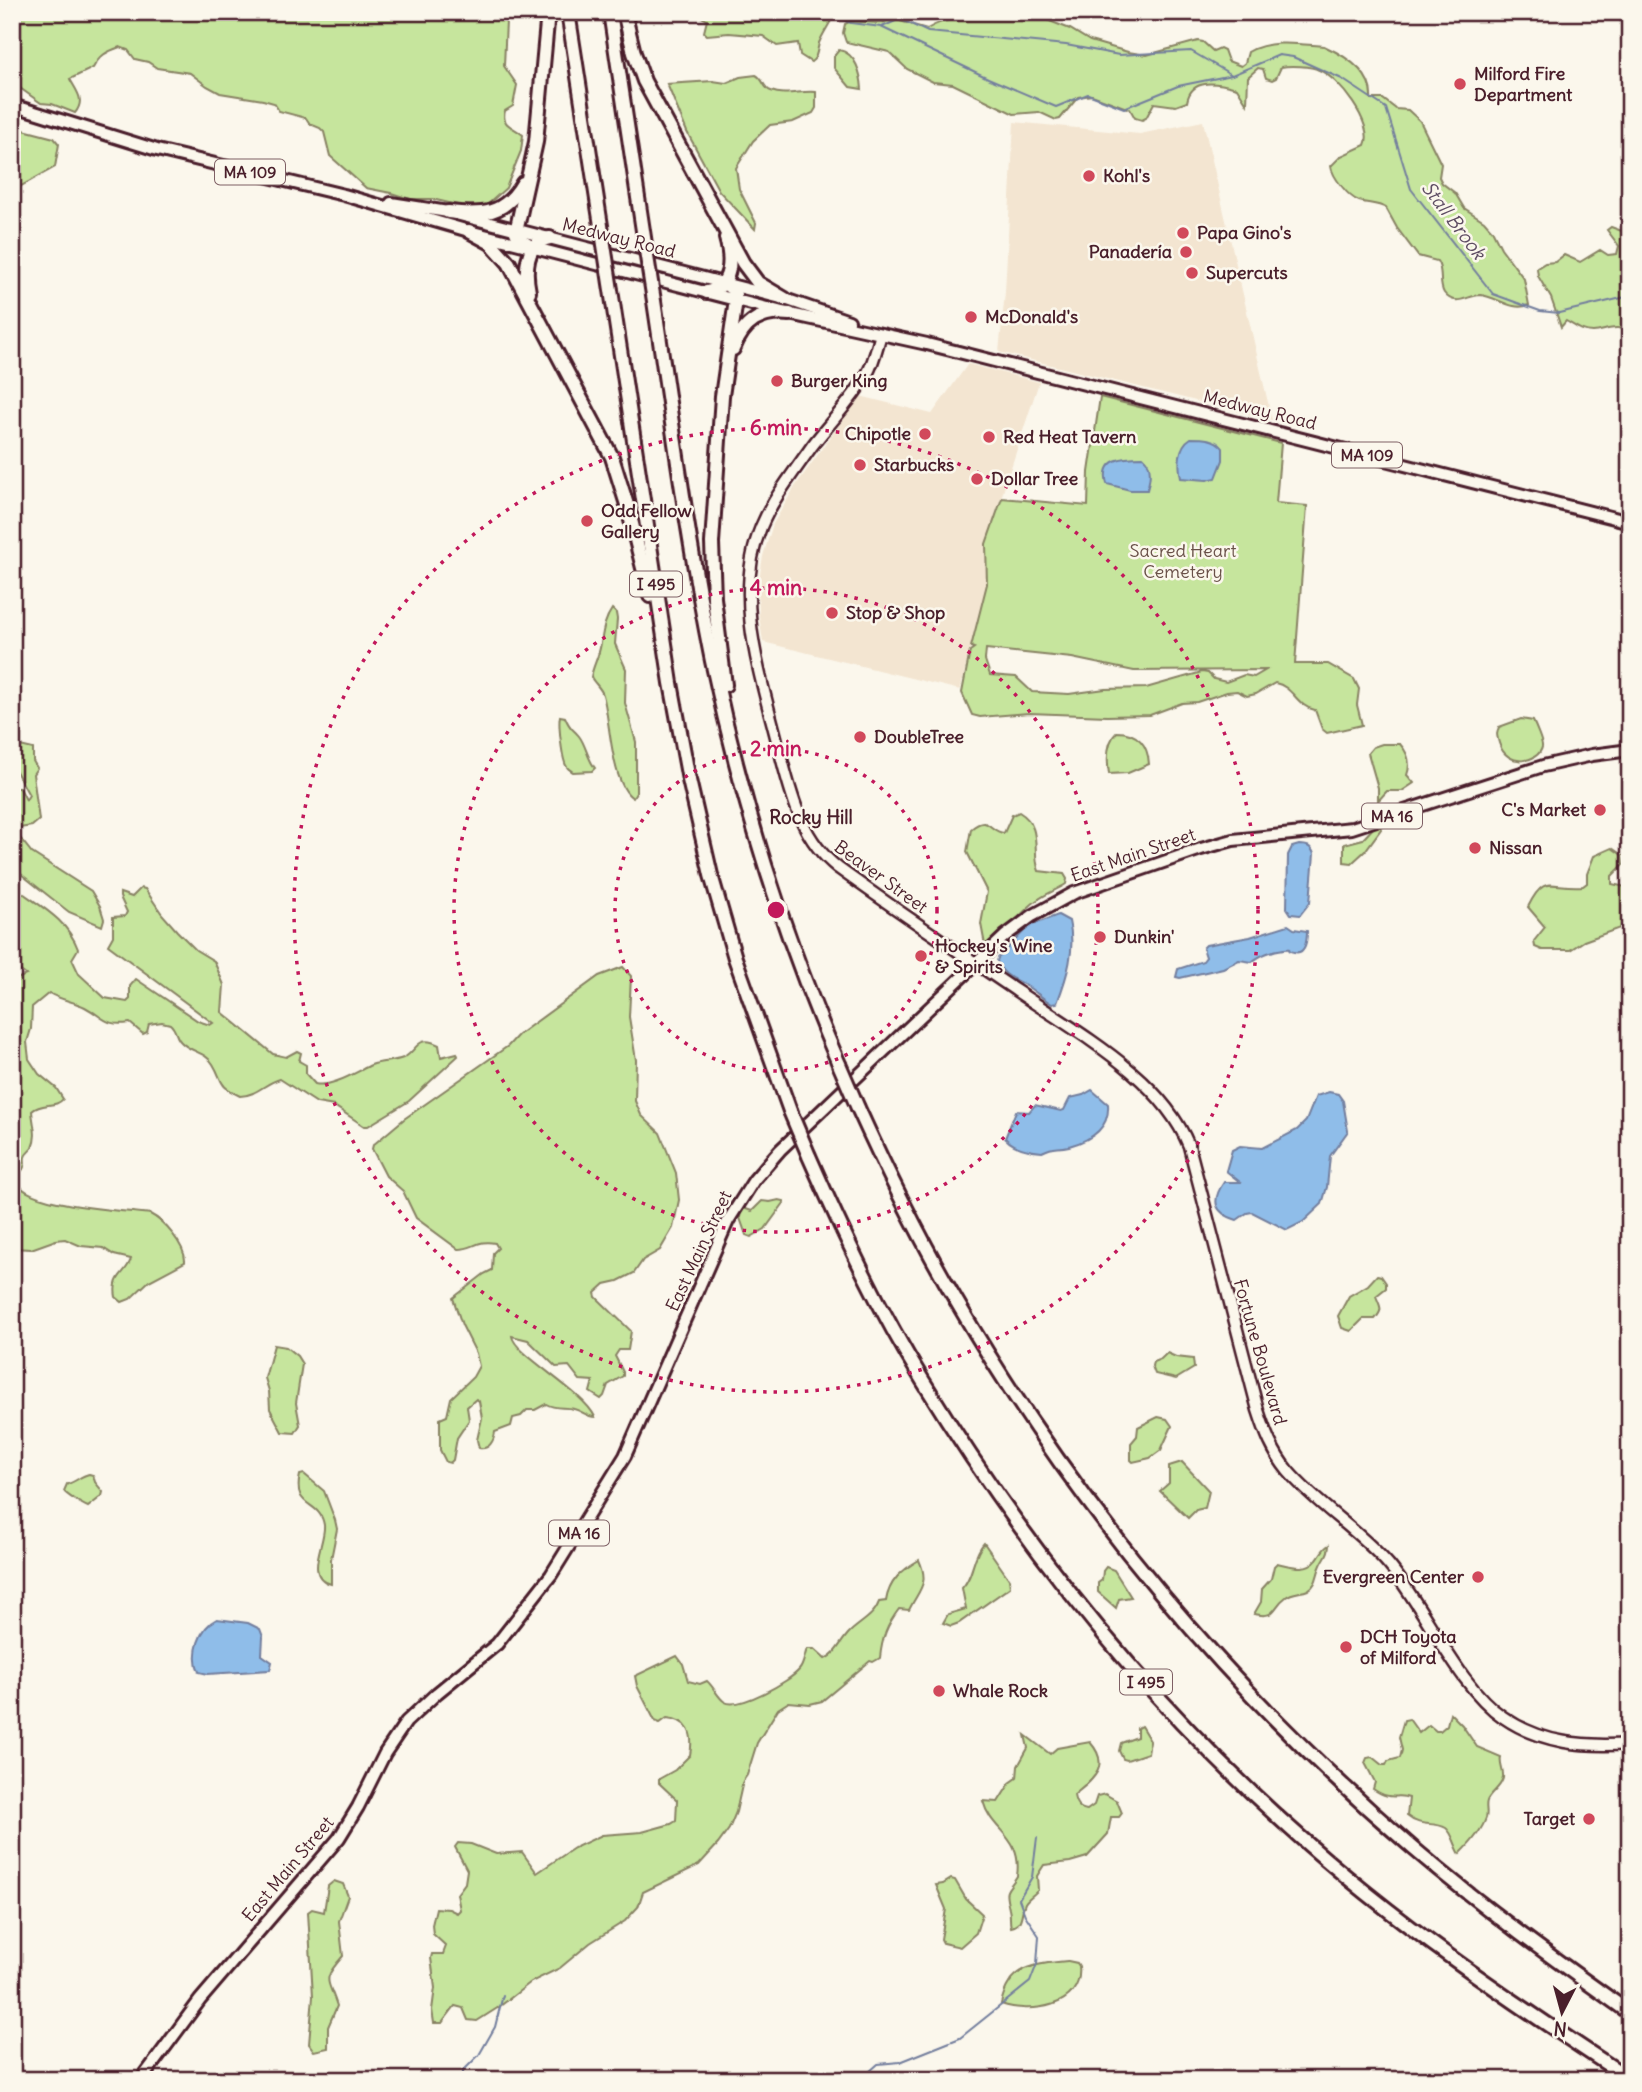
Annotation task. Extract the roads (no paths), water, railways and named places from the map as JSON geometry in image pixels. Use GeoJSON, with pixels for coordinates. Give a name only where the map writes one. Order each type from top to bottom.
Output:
{"type":"FeatureCollection","features":[{"type":"Feature","properties":{"kind":"highway"},"geometry":{"type":"LineString","coordinates":[[533,248],[518,238],[517,230],[538,124],[548,12]]}},
{"type":"Feature","properties":{"kind":"highway","name":"I 495"},"geometry":{"type":"LineString","coordinates":[[568,12],[671,683],[689,780],[711,875],[754,1016],[790,1111],[869,1284],[923,1381],[1043,1559],[1121,1655],[1237,1778],[1342,1873],[1453,1961],[1630,2079]]}},
{"type":"Feature","properties":{"kind":"highway","name":"I 495"},"geometry":{"type":"LineString","coordinates":[[610,12],[699,592],[735,758],[761,852],[800,968],[858,1108],[906,1210],[986,1351],[1047,1443],[1123,1546],[1178,1614],[1302,1746],[1403,1839],[1497,1916],[1630,2012]]}},
{"type":"Feature","properties":{"kind":"highway"},"geometry":{"type":"LineString","coordinates":[[624,12],[644,81],[720,220],[753,278],[764,288],[785,299]]}},
{"type":"Feature","properties":{"kind":"highway"},"geometry":{"type":"LineString","coordinates":[[448,212],[480,214],[502,208],[518,191],[533,156]]}},
{"type":"Feature","properties":{"kind":"highway"},"geometry":{"type":"LineString","coordinates":[[707,292],[718,289],[724,283],[728,271],[729,254],[720,220]]}},
{"type":"Feature","properties":{"kind":"highway"},"geometry":{"type":"LineString","coordinates":[[469,231],[491,243],[502,253],[615,463],[671,683]]}},
{"type":"Feature","properties":{"kind":"highway"},"geometry":{"type":"LineString","coordinates":[[536,313],[527,273],[528,257],[542,240],[550,239]]}},
{"type":"Feature","properties":{"kind":"highway"},"geometry":{"type":"LineString","coordinates":[[724,283],[732,288],[736,300],[724,383],[712,564],[735,758]]}},
{"type":"Feature","properties":{"kind":"highway"},"geometry":{"type":"LineString","coordinates":[[724,383],[732,352],[745,326],[764,314],[790,314]]}},
{"type":"Feature","properties":{"kind":"main road","name":"Medway Road"},"geometry":{"type":"LineString","coordinates":[[12,105],[123,140],[344,195],[533,248],[1630,522]]}},
{"type":"Feature","properties":{"kind":"main road","name":"Medway Road"},"geometry":{"type":"LineString","coordinates":[[344,195],[448,212],[724,283],[785,299],[881,334]]}},
{"type":"Feature","properties":{"kind":"main road","name":"Beaver Street"},"geometry":{"type":"LineString","coordinates":[[881,334],[866,377],[786,483],[760,530],[749,584],[751,621],[765,692],[787,777],[800,818],[812,842],[821,854],[843,871],[977,964]]}},
{"type":"Feature","properties":{"kind":"main road","name":"East Main Street"},"geometry":{"type":"LineString","coordinates":[[141,2080],[200,2000],[339,1838],[385,1753],[406,1722],[497,1644],[558,1564],[625,1456],[725,1228],[754,1180],[780,1150],[1004,936],[1054,902],[1097,884],[1233,840],[1352,828],[1543,766],[1630,750]]}},
{"type":"Feature","properties":{"kind":"main road","name":"Fortune Boulevard"},"geometry":{"type":"LineString","coordinates":[[977,964],[1128,1069],[1158,1096],[1176,1119],[1189,1146],[1258,1410],[1275,1452],[1287,1470],[1358,1533],[1390,1566],[1471,1686],[1501,1716],[1520,1728],[1560,1742],[1594,1746],[1630,1744]]}},
{"type":"Feature","properties":{"kind":"water"},"geometry":{"type":"Polygon","coordinates":[[[1191,438],[1213,440],[1223,448],[1223,460],[1216,478],[1181,478],[1180,456],[1191,438]]]}},
{"type":"Feature","properties":{"kind":"water"},"geometry":{"type":"Polygon","coordinates":[[[1143,457],[1149,468],[1147,490],[1130,490],[1107,484],[1106,475],[1110,464],[1121,459],[1143,457]]]}},
{"type":"Feature","properties":{"kind":"water"},"geometry":{"type":"Polygon","coordinates":[[[1308,846],[1314,854],[1310,902],[1300,915],[1291,914],[1287,908],[1288,855],[1292,847],[1308,846]]]}},
{"type":"Feature","properties":{"kind":"water"},"geometry":{"type":"Polygon","coordinates":[[[1058,915],[1069,921],[1071,952],[1061,993],[1057,1003],[1052,1004],[1006,974],[997,961],[1029,926],[1058,915]]]}},
{"type":"Feature","properties":{"kind":"water"},"geometry":{"type":"Polygon","coordinates":[[[1288,925],[1307,931],[1305,946],[1301,951],[1280,950],[1263,955],[1252,962],[1239,960],[1223,968],[1176,977],[1178,969],[1203,961],[1206,957],[1203,948],[1206,945],[1250,937],[1288,925]]]}},
{"type":"Feature","properties":{"kind":"water"},"geometry":{"type":"Polygon","coordinates":[[[1092,1090],[1108,1104],[1108,1112],[1098,1132],[1085,1140],[1042,1152],[1022,1148],[1005,1138],[1016,1111],[1029,1112],[1035,1105],[1061,1111],[1070,1098],[1092,1090]]]}},
{"type":"Feature","properties":{"kind":"water"},"geometry":{"type":"Polygon","coordinates":[[[1329,1092],[1338,1094],[1343,1101],[1348,1131],[1330,1156],[1327,1187],[1322,1204],[1303,1222],[1287,1230],[1252,1212],[1237,1220],[1223,1214],[1216,1201],[1220,1189],[1224,1182],[1240,1182],[1226,1171],[1232,1150],[1240,1146],[1262,1148],[1297,1130],[1306,1121],[1316,1096],[1329,1092]]]}},
{"type":"Feature","properties":{"kind":"water"},"geometry":{"type":"Polygon","coordinates":[[[217,1619],[248,1623],[260,1629],[263,1637],[262,1655],[272,1662],[270,1670],[208,1674],[199,1672],[196,1657],[198,1642],[205,1629],[217,1619]]]}},
{"type":"Feature","properties":{"kind":"waterway","name":"Stall Brook"},"geometry":{"type":"LineString","coordinates":[[824,12],[851,23],[881,27],[1056,107],[1088,94],[1124,108],[1178,86],[1232,75],[1279,55],[1293,57],[1342,79],[1386,108],[1411,189],[1493,294],[1540,311],[1559,313],[1630,296]]}},
{"type":"Feature","properties":{"kind":"waterway","name":"Stall Brook"},"geometry":{"type":"LineString","coordinates":[[882,27],[900,19],[928,32],[1066,45],[1119,55],[1191,51],[1232,75]]}},
{"type":"Feature","properties":{"kind":"waterway"},"geometry":{"type":"LineString","coordinates":[[867,2080],[869,2072],[878,2064],[900,2062],[960,2038],[1030,1982],[1037,1964],[1039,1936],[1025,1915],[1019,1899],[1032,1877],[1037,1838]]}},
{"type":"Feature","properties":{"kind":"waterway"},"geometry":{"type":"LineString","coordinates":[[463,2080],[463,2071],[479,2055],[495,2027],[503,1995]]}},
{"type":"Feature","properties":{"kind":"place","name":"Milford Fire Department"},"geometry":{"type":"Point","coordinates":[1460,84]}},
{"type":"Feature","properties":{"kind":"place","name":"Kohl's"},"geometry":{"type":"Point","coordinates":[1089,176]}},
{"type":"Feature","properties":{"kind":"place","name":"Papa Gino's"},"geometry":{"type":"Point","coordinates":[1183,233]}},
{"type":"Feature","properties":{"kind":"place","name":"Panadería"},"geometry":{"type":"Point","coordinates":[1186,252]}},
{"type":"Feature","properties":{"kind":"place","name":"Supercuts"},"geometry":{"type":"Point","coordinates":[1192,273]}},
{"type":"Feature","properties":{"kind":"place","name":"McDonald's"},"geometry":{"type":"Point","coordinates":[971,317]}},
{"type":"Feature","properties":{"kind":"place","name":"Burger King"},"geometry":{"type":"Point","coordinates":[777,381]}},
{"type":"Feature","properties":{"kind":"place","name":"Chipotle"},"geometry":{"type":"Point","coordinates":[925,434]}},
{"type":"Feature","properties":{"kind":"place","name":"Red Heat Tavern"},"geometry":{"type":"Point","coordinates":[989,437]}},
{"type":"Feature","properties":{"kind":"place","name":"Starbucks"},"geometry":{"type":"Point","coordinates":[860,465]}},
{"type":"Feature","properties":{"kind":"place","name":"Dollar Tree"},"geometry":{"type":"Point","coordinates":[977,479]}},
{"type":"Feature","properties":{"kind":"place","name":"Odd Fellow Gallery"},"geometry":{"type":"Point","coordinates":[587,521]}},
{"type":"Feature","properties":{"kind":"place","name":"Stop & Shop"},"geometry":{"type":"Point","coordinates":[832,613]}},
{"type":"Feature","properties":{"kind":"place","name":"DoubleTree"},"geometry":{"type":"Point","coordinates":[860,737]}},
{"type":"Feature","properties":{"kind":"place","name":"C's Market"},"geometry":{"type":"Point","coordinates":[1600,810]}},
{"type":"Feature","properties":{"kind":"place","name":"Nissan"},"geometry":{"type":"Point","coordinates":[1475,848]}},
{"type":"Feature","properties":{"kind":"place","name":"Dunkin'"},"geometry":{"type":"Point","coordinates":[1100,937]}},
{"type":"Feature","properties":{"kind":"place","name":"Hockey's Wine & Spirits"},"geometry":{"type":"Point","coordinates":[921,956]}},
{"type":"Feature","properties":{"kind":"place","name":"Evergreen Center"},"geometry":{"type":"Point","coordinates":[1478,1577]}},
{"type":"Feature","properties":{"kind":"place","name":"DCH Toyota of Milford"},"geometry":{"type":"Point","coordinates":[1346,1647]}},
{"type":"Feature","properties":{"kind":"place","name":"Whale Rock"},"geometry":{"type":"Point","coordinates":[939,1691]}},
{"type":"Feature","properties":{"kind":"place","name":"Target"},"geometry":{"type":"Point","coordinates":[1589,1819]}},
{"type":"Feature","properties":{"kind":"district","name":"Rocky Hill"},"geometry":{"type":"Point","coordinates":[811,817]}},
{"type":"Feature","properties":{"kind":"park label","name":"Sacred Heart Cemetery"},"geometry":{"type":"Point","coordinates":[1183,561]}}]}
